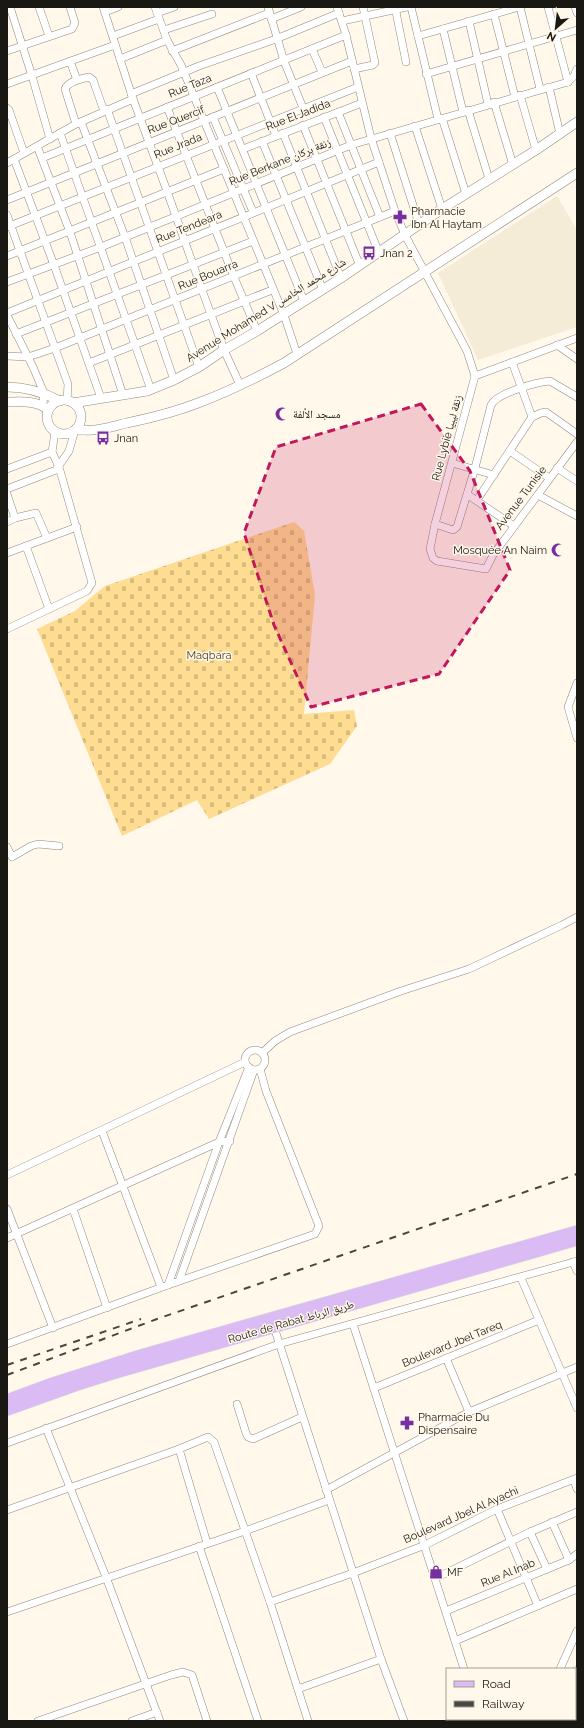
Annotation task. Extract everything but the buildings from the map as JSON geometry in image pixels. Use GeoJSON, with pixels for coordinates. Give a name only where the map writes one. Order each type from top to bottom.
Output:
{"type":"FeatureCollection","features":[{"type":"Feature","properties":{"kind":"main road","name":"Route de Rabat طريق الرباط"},"geometry":{"type":"LineString","coordinates":[[7,1400],[53,1383],[140,1355],[577,1231]]}},
{"type":"Feature","properties":{"kind":"main road","name":"Route de Rabat طريق الرباط"},"geometry":{"type":"LineString","coordinates":[[7,1410],[77,1384],[577,1240]]}},
{"type":"Feature","properties":{"kind":"street"},"geometry":{"type":"LineString","coordinates":[[10,7],[50,139]]}},
{"type":"Feature","properties":{"kind":"street"},"geometry":{"type":"LineString","coordinates":[[39,7],[49,36]]}},
{"type":"Feature","properties":{"kind":"street"},"geometry":{"type":"LineString","coordinates":[[7,50],[73,27],[74,20],[70,7]]}},
{"type":"Feature","properties":{"kind":"street"},"geometry":{"type":"LineString","coordinates":[[118,7],[104,10],[115,45],[132,97],[168,191],[211,315],[224,350],[240,385]]}},
{"type":"Feature","properties":{"kind":"street"},"geometry":{"type":"LineString","coordinates":[[113,36],[157,13],[174,7]]}},
{"type":"Feature","properties":{"kind":"street"},"geometry":{"type":"LineString","coordinates":[[172,51],[269,13],[301,7]]}},
{"type":"Feature","properties":{"kind":"street"},"geometry":{"type":"LineString","coordinates":[[354,69],[373,65],[375,63],[363,7]]}},
{"type":"Feature","properties":{"kind":"street"},"geometry":{"type":"LineString","coordinates":[[342,21],[395,8],[407,7]]}},
{"type":"Feature","properties":{"kind":"street"},"geometry":{"type":"LineString","coordinates":[[411,7],[426,74],[466,194]]}},
{"type":"Feature","properties":{"kind":"street"},"geometry":{"type":"LineString","coordinates":[[418,36],[519,7],[530,44],[540,89]]}},
{"type":"Feature","properties":{"kind":"street"},"geometry":{"type":"LineString","coordinates":[[548,7],[568,82]]}},
{"type":"Feature","properties":{"kind":"street"},"geometry":{"type":"LineString","coordinates":[[575,7],[577,13]]}},
{"type":"Feature","properties":{"kind":"street"},"geometry":{"type":"LineString","coordinates":[[395,8],[406,62]]}},
{"type":"Feature","properties":{"kind":"street"},"geometry":{"type":"LineString","coordinates":[[7,163],[60,133],[132,97],[184,73],[233,53],[276,39],[338,10],[346,35],[371,138],[395,211],[405,235],[467,351],[475,376],[577,338]]}},
{"type":"Feature","properties":{"kind":"street"},"geometry":{"type":"LineString","coordinates":[[157,13],[167,40],[184,73],[214,144],[272,290],[284,315],[297,354]]}},
{"type":"Feature","properties":{"kind":"street"},"geometry":{"type":"LineString","coordinates":[[269,13],[276,39],[303,108]]}},
{"type":"Feature","properties":{"kind":"street"},"geometry":{"type":"LineString","coordinates":[[164,30],[212,14]]}},
{"type":"Feature","properties":{"kind":"street"},"geometry":{"type":"LineString","coordinates":[[494,14],[517,96],[536,150]]}},
{"type":"Feature","properties":{"kind":"street"},"geometry":{"type":"LineString","coordinates":[[469,21],[491,103],[513,165]]}},
{"type":"Feature","properties":{"kind":"street"},"geometry":{"type":"LineString","coordinates":[[443,29],[465,111],[489,178]]}},
{"type":"Feature","properties":{"kind":"street"},"geometry":{"type":"LineString","coordinates":[[426,74],[577,30]]}},
{"type":"Feature","properties":{"kind":"street","name":"Rue Taza"},"geometry":{"type":"LineString","coordinates":[[42,158],[346,35]]}},
{"type":"Feature","properties":{"kind":"street"},"geometry":{"type":"LineString","coordinates":[[120,59],[167,40]]}},
{"type":"Feature","properties":{"kind":"street"},"geometry":{"type":"LineString","coordinates":[[7,84],[115,45]]}},
{"type":"Feature","properties":{"kind":"street"},"geometry":{"type":"LineString","coordinates":[[312,49],[322,72]]}},
{"type":"Feature","properties":{"kind":"street"},"geometry":{"type":"LineString","coordinates":[[70,61],[77,80]]}},
{"type":"Feature","properties":{"kind":"street","name":"Rue Quercif"},"geometry":{"type":"LineString","coordinates":[[7,200],[98,162],[227,112],[352,61]]}},
{"type":"Feature","properties":{"kind":"street"},"geometry":{"type":"LineString","coordinates":[[568,82],[574,76],[577,69]]}},
{"type":"Feature","properties":{"kind":"street"},"geometry":{"type":"LineString","coordinates":[[251,74],[270,121],[297,167],[341,278]]}},
{"type":"Feature","properties":{"kind":"street"},"geometry":{"type":"LineString","coordinates":[[174,380],[108,188],[89,138],[79,123],[65,89],[68,85],[77,80],[89,77],[93,80],[114,128],[142,202],[199,367]]}},
{"type":"Feature","properties":{"kind":"street","name":"Rue Berkane زنقة بركان"},"geometry":{"type":"LineString","coordinates":[[7,282],[54,266],[205,204],[234,194],[276,175],[351,145],[491,103],[568,82]]}},
{"type":"Feature","properties":{"kind":"street"},"geometry":{"type":"LineString","coordinates":[[217,87],[304,301]]}},
{"type":"Feature","properties":{"kind":"street","name":"Rue Jrada"},"geometry":{"type":"LineString","coordinates":[[9,226],[108,188],[158,166],[358,87]]}},
{"type":"Feature","properties":{"kind":"street"},"geometry":{"type":"LineString","coordinates":[[549,87],[560,134]]}},
{"type":"Feature","properties":{"kind":"street","name":"Rue El Jadida"},"geometry":{"type":"LineString","coordinates":[[243,149],[362,103]]}},
{"type":"Feature","properties":{"kind":"street"},"geometry":{"type":"LineString","coordinates":[[167,107],[185,156],[257,331]]}},
{"type":"Feature","properties":{"kind":"street"},"geometry":{"type":"LineString","coordinates":[[7,108],[10,110],[24,153]]}},
{"type":"Feature","properties":{"kind":"street"},"geometry":{"type":"LineString","coordinates":[[338,112],[380,217]]}},
{"type":"Feature","properties":{"kind":"street"},"geometry":{"type":"LineString","coordinates":[[213,117],[252,212]]}},
{"type":"Feature","properties":{"kind":"street"},"geometry":{"type":"LineString","coordinates":[[324,117],[379,253]]}},
{"type":"Feature","properties":{"kind":"street","name":"Avenue Mohamed V شارع محمد الخامس"},"geometry":{"type":"LineString","coordinates":[[67,402],[150,390],[199,367],[224,350],[323,290],[379,253],[419,224],[489,178],[513,165],[577,122]]}},
{"type":"Feature","properties":{"kind":"street"},"geometry":{"type":"LineString","coordinates":[[303,125],[360,266]]}},
{"type":"Feature","properties":{"kind":"street"},"geometry":{"type":"LineString","coordinates":[[415,126],[442,209]]}},
{"type":"Feature","properties":{"kind":"street"},"geometry":{"type":"LineString","coordinates":[[60,133],[110,272],[150,390]]}},
{"type":"Feature","properties":{"kind":"street"},"geometry":{"type":"LineString","coordinates":[[390,133],[419,224]]}},
{"type":"Feature","properties":{"kind":"street"},"geometry":{"type":"LineString","coordinates":[[262,141],[323,290]]}},
{"type":"Feature","properties":{"kind":"street"},"geometry":{"type":"LineString","coordinates":[[37,146],[70,232],[123,395]]}},
{"type":"Feature","properties":{"kind":"street"},"geometry":{"type":"LineString","coordinates":[[14,159],[101,398]]}},
{"type":"Feature","properties":{"kind":"street","name":"Rue Tendeara"},"geometry":{"type":"LineString","coordinates":[[7,314],[252,212],[286,200],[361,168],[379,162]]}},
{"type":"Feature","properties":{"kind":"street"},"geometry":{"type":"LineString","coordinates":[[7,256],[224,169]]}},
{"type":"Feature","properties":{"kind":"street"},"geometry":{"type":"LineString","coordinates":[[7,314],[44,392],[48,424],[55,432],[67,433],[75,429],[84,431],[99,430],[148,418],[197,404],[284,363],[425,273],[577,173]]}},
{"type":"Feature","properties":{"kind":"street","name":"Rue Bouarra"},"geometry":{"type":"LineString","coordinates":[[28,357],[102,330],[126,319],[263,266],[346,230],[395,211]]}},
{"type":"Feature","properties":{"kind":"street"},"geometry":{"type":"LineString","coordinates":[[7,215],[9,226],[20,251],[68,384],[67,402]]}},
{"type":"Feature","properties":{"kind":"street"},"geometry":{"type":"LineString","coordinates":[[16,334],[168,276],[253,241]]}},
{"type":"Feature","properties":{"kind":"street"},"geometry":{"type":"LineString","coordinates":[[89,363],[272,290]]}},
{"type":"Feature","properties":{"kind":"street"},"geometry":{"type":"LineString","coordinates":[[557,345],[577,359]]}},
{"type":"Feature","properties":{"kind":"street"},"geometry":{"type":"LineString","coordinates":[[7,356],[28,357]]}},
{"type":"Feature","properties":{"kind":"street"},"geometry":{"type":"LineString","coordinates":[[512,362],[532,417]]}},
{"type":"Feature","properties":{"kind":"street","name":"Rue Lybie زنقة ليبيا"},"geometry":{"type":"LineString","coordinates":[[475,376],[435,524],[430,549],[433,558],[437,561],[486,569]]}},
{"type":"Feature","properties":{"kind":"street"},"geometry":{"type":"LineString","coordinates":[[435,524],[456,530],[468,495],[492,402],[499,396],[522,388],[552,381],[577,397]]}},
{"type":"Feature","properties":{"kind":"street"},"geometry":{"type":"LineString","coordinates":[[7,387],[17,387],[44,392],[78,408],[80,415],[79,423],[75,429],[69,451],[59,467],[49,474],[7,489]]}},
{"type":"Feature","properties":{"kind":"street"},"geometry":{"type":"LineString","coordinates":[[7,402],[34,403],[46,408]]}},
{"type":"Feature","properties":{"kind":"street"},"geometry":{"type":"LineString","coordinates":[[46,408],[54,403],[67,402]]}},
{"type":"Feature","properties":{"kind":"street"},"geometry":{"type":"LineString","coordinates":[[476,500],[532,417],[546,412],[577,434]]}},
{"type":"Feature","properties":{"kind":"street"},"geometry":{"type":"LineString","coordinates":[[7,629],[87,591],[92,586],[77,527],[59,467],[52,452],[55,432]]}},
{"type":"Feature","properties":{"kind":"street","name":"Avenue Tunisie"},"geometry":{"type":"LineString","coordinates":[[486,569],[493,555],[577,442]]}},
{"type":"Feature","properties":{"kind":"street"},"geometry":{"type":"LineString","coordinates":[[510,451],[549,478]]}},
{"type":"Feature","properties":{"kind":"street"},"geometry":{"type":"LineString","coordinates":[[7,469],[52,452]]}},
{"type":"Feature","properties":{"kind":"street"},"geometry":{"type":"LineString","coordinates":[[452,463],[494,474]]}},
{"type":"Feature","properties":{"kind":"street"},"geometry":{"type":"LineString","coordinates":[[557,468],[577,481]]}},
{"type":"Feature","properties":{"kind":"street"},"geometry":{"type":"LineString","coordinates":[[7,494],[15,518]]}},
{"type":"Feature","properties":{"kind":"street"},"geometry":{"type":"LineString","coordinates":[[468,495],[514,526]]}},
{"type":"Feature","properties":{"kind":"street"},"geometry":{"type":"LineString","coordinates":[[538,495],[577,516]]}},
{"type":"Feature","properties":{"kind":"street"},"geometry":{"type":"LineString","coordinates":[[7,522],[15,518],[36,513],[47,538]]}},
{"type":"Feature","properties":{"kind":"street"},"geometry":{"type":"LineString","coordinates":[[7,553],[77,527]]}},
{"type":"Feature","properties":{"kind":"street"},"geometry":{"type":"LineString","coordinates":[[26,546],[49,609]]}},
{"type":"Feature","properties":{"kind":"street"},"geometry":{"type":"LineString","coordinates":[[577,683],[568,707],[577,738]]}},
{"type":"Feature","properties":{"kind":"street"},"geometry":{"type":"LineString","coordinates":[[7,847],[12,857],[31,846],[38,844],[59,846]]}},
{"type":"Feature","properties":{"kind":"street"},"geometry":{"type":"LineString","coordinates":[[262,1052],[275,1041],[290,1032],[401,991],[469,968],[577,917]]}},
{"type":"Feature","properties":{"kind":"street"},"geometry":{"type":"LineString","coordinates":[[7,1344],[164,1286],[315,1234],[319,1226],[266,1091],[246,1056],[250,1052],[256,1050],[262,1052]]}},
{"type":"Feature","properties":{"kind":"street"},"geometry":{"type":"LineString","coordinates":[[7,1175],[102,1131],[265,1061],[262,1052]]}},
{"type":"Feature","properties":{"kind":"street"},"geometry":{"type":"LineString","coordinates":[[179,1281],[230,1141],[252,1067]]}},
{"type":"Feature","properties":{"kind":"street"},"geometry":{"type":"LineString","coordinates":[[164,1286],[219,1142],[252,1067]]}},
{"type":"Feature","properties":{"kind":"street"},"geometry":{"type":"LineString","coordinates":[[102,1131],[164,1286]]}},
{"type":"Feature","properties":{"kind":"street"},"geometry":{"type":"LineString","coordinates":[[7,1238],[74,1209],[123,1185],[219,1142],[230,1141]]}},
{"type":"Feature","properties":{"kind":"street"},"geometry":{"type":"LineString","coordinates":[[7,1209],[53,1328]]}},
{"type":"Feature","properties":{"kind":"street"},"geometry":{"type":"LineString","coordinates":[[74,1209],[107,1308]]}},
{"type":"Feature","properties":{"kind":"street"},"geometry":{"type":"LineString","coordinates":[[7,1443],[279,1344],[575,1262],[577,1271]]}},
{"type":"Feature","properties":{"kind":"street"},"geometry":{"type":"LineString","coordinates":[[520,1278],[563,1373],[577,1408]]}},
{"type":"Feature","properties":{"kind":"street","name":"Boulevard Jbel Tareq"},"geometry":{"type":"LineString","coordinates":[[374,1388],[539,1320]]}},
{"type":"Feature","properties":{"kind":"street"},"geometry":{"type":"LineString","coordinates":[[353,1324],[396,1453],[464,1668]]}},
{"type":"Feature","properties":{"kind":"street"},"geometry":{"type":"LineString","coordinates":[[274,1327],[381,1660],[404,1721]]}},
{"type":"Feature","properties":{"kind":"street"},"geometry":{"type":"LineString","coordinates":[[446,1358],[469,1412]]}},
{"type":"Feature","properties":{"kind":"street"},"geometry":{"type":"LineString","coordinates":[[326,1490],[469,1412],[577,1367]]}},
{"type":"Feature","properties":{"kind":"street"},"geometry":{"type":"LineString","coordinates":[[237,1404],[246,1433],[248,1437],[253,1439],[302,1417]]}},
{"type":"Feature","properties":{"kind":"street"},"geometry":{"type":"LineString","coordinates":[[46,1428],[106,1577],[160,1721]]}},
{"type":"Feature","properties":{"kind":"street"},"geometry":{"type":"LineString","coordinates":[[7,1510],[179,1449],[208,1436],[212,1439],[270,1602],[308,1721]]}},
{"type":"Feature","properties":{"kind":"street"},"geometry":{"type":"LineString","coordinates":[[179,1449],[207,1543]]}},
{"type":"Feature","properties":{"kind":"street"},"geometry":{"type":"LineString","coordinates":[[575,1479],[577,1489]]}},
{"type":"Feature","properties":{"kind":"street","name":"Boulevard Jbel Al Ayachi"},"geometry":{"type":"LineString","coordinates":[[270,1602],[353,1573],[425,1545],[497,1509],[575,1479]]}},
{"type":"Feature","properties":{"kind":"street"},"geometry":{"type":"LineString","coordinates":[[7,1612],[207,1543],[245,1532],[329,1500]]}},
{"type":"Feature","properties":{"kind":"street"},"geometry":{"type":"LineString","coordinates":[[497,1509],[538,1606]]}},
{"type":"Feature","properties":{"kind":"street"},"geometry":{"type":"LineString","coordinates":[[436,1578],[530,1532],[577,1512]]}},
{"type":"Feature","properties":{"kind":"street"},"geometry":{"type":"LineString","coordinates":[[552,1522],[569,1560]]}},
{"type":"Feature","properties":{"kind":"street"},"geometry":{"type":"LineString","coordinates":[[530,1532],[547,1569]]}},
{"type":"Feature","properties":{"kind":"street"},"geometry":{"type":"LineString","coordinates":[[199,1546],[258,1721]]}},
{"type":"Feature","properties":{"kind":"street","name":"Rue Al Inab"},"geometry":{"type":"LineString","coordinates":[[446,1611],[569,1560],[577,1554]]}},
{"type":"Feature","properties":{"kind":"street"},"geometry":{"type":"LineString","coordinates":[[455,1640],[577,1589]]}},
{"type":"Feature","properties":{"kind":"street"},"geometry":{"type":"LineString","coordinates":[[560,1668],[577,1630]]}},
{"type":"Feature","properties":{"kind":"street"},"geometry":{"type":"LineString","coordinates":[[298,1689],[381,1660]]}},
{"type":"Feature","properties":{"kind":"street"},"geometry":{"type":"LineString","coordinates":[[38,1721],[177,1673],[186,1672],[192,1675],[207,1721]]}},
{"type":"Feature","properties":{"kind":"street"},"geometry":{"type":"LineString","coordinates":[[132,1721],[157,1712]]}},
{"type":"Feature","properties":{"kind":"highlighted area"},"geometry":{"type":"Polygon","coordinates":[[[421,404],[470,471],[510,570],[439,674],[311,707],[274,625],[244,533],[276,447],[421,404]]]}},
{"type":"Feature","properties":{"kind":"shaded area"},"geometry":{"type":"Polygon","coordinates":[[[557,196],[577,230],[577,327],[478,360],[438,273],[557,196]]]}},
{"type":"Feature","properties":{"kind":"green space","name":"Maqbara"},"geometry":{"type":"Polygon","coordinates":[[[294,522],[304,531],[315,595],[304,714],[354,710],[357,726],[330,764],[209,819],[197,800],[122,836],[37,629],[75,611],[105,586],[294,522]]]}},
{"type":"Feature","properties":{"kind":"railway"},"geometry":{"type":"LineString","coordinates":[[7,1375],[157,1319],[577,1174]]}},
{"type":"Feature","properties":{"kind":"railway"},"geometry":{"type":"LineString","coordinates":[[7,1365],[141,1319]]}},
{"type":"Feature","properties":{"kind":"place","name":"Pharmacie Ibn Al Haytam"},"geometry":{"type":"Point","coordinates":[400,217]}},
{"type":"Feature","properties":{"kind":"place","name":"Jnan 2"},"geometry":{"type":"Point","coordinates":[369,253]}},
{"type":"Feature","properties":{"kind":"place","name":"مسجد الألفة"},"geometry":{"type":"Point","coordinates":[282,414]}},
{"type":"Feature","properties":{"kind":"place","name":"Jnan"},"geometry":{"type":"Point","coordinates":[103,438]}},
{"type":"Feature","properties":{"kind":"place","name":"Mosquée An Naim"},"geometry":{"type":"Point","coordinates":[558,550]}},
{"type":"Feature","properties":{"kind":"place","name":"Pharmacie Du Dispensaire"},"geometry":{"type":"Point","coordinates":[407,1423]}},
{"type":"Feature","properties":{"kind":"place","name":"MF"},"geometry":{"type":"Point","coordinates":[436,1572]}}]}
